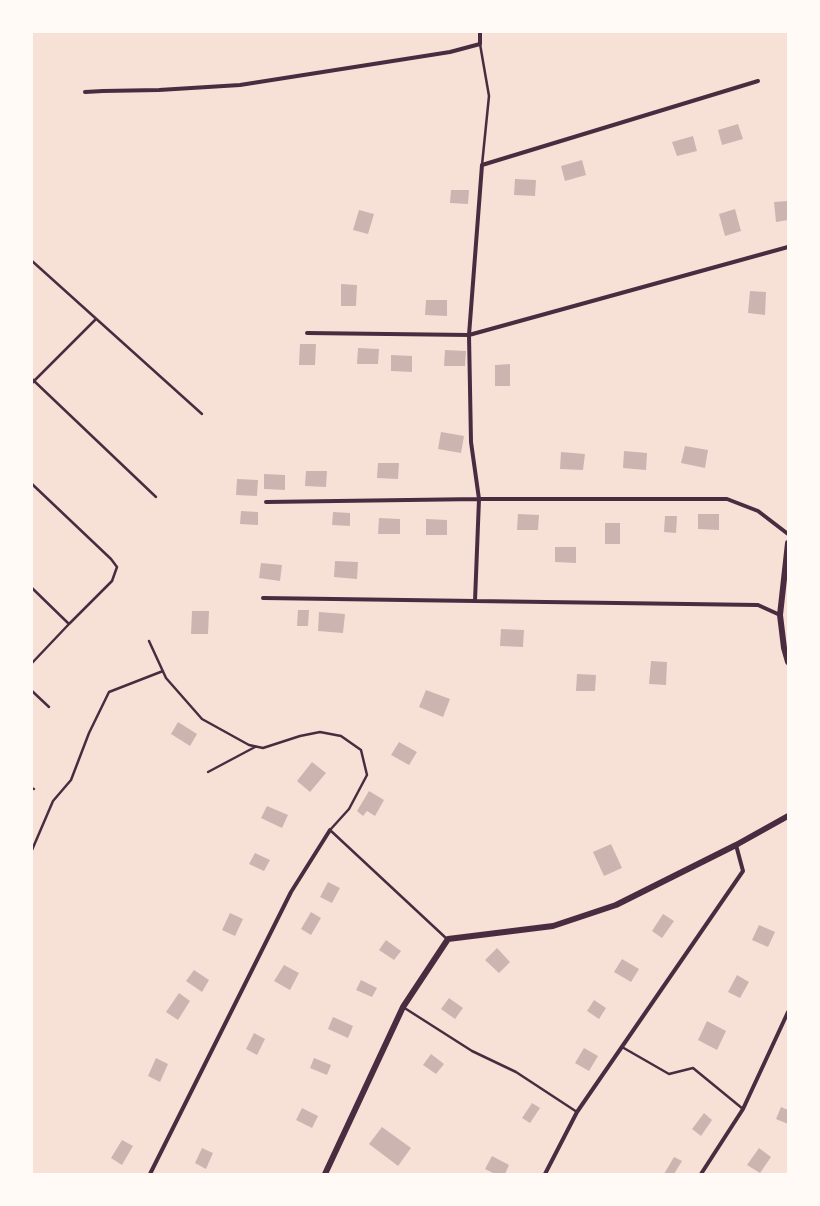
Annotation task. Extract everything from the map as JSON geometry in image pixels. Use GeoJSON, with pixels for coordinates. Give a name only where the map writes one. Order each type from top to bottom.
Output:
{"type":"FeatureCollection","features":[{"type":"Feature","properties":{"kind":"street"},"geometry":{"type":"LineString","coordinates":[[85,92],[159,90],[240,85],[450,52],[480,44],[480,32]]}},
{"type":"Feature","properties":{"kind":"street"},"geometry":{"type":"LineString","coordinates":[[475,601],[479,499],[471,442],[469,335],[482,165],[758,81]]}},
{"type":"Feature","properties":{"kind":"street"},"geometry":{"type":"LineString","coordinates":[[307,333],[469,335],[788,247]]}},
{"type":"Feature","properties":{"kind":"street"},"geometry":{"type":"LineString","coordinates":[[266,502],[479,499],[727,499],[758,511],[788,534]]}},
{"type":"Feature","properties":{"kind":"street"},"geometry":{"type":"LineString","coordinates":[[788,544],[780,615],[784,648],[788,662]]}},
{"type":"Feature","properties":{"kind":"street"},"geometry":{"type":"LineString","coordinates":[[263,598],[758,605],[780,615]]}},
{"type":"Feature","properties":{"kind":"street"},"geometry":{"type":"LineString","coordinates":[[325,1174],[402,1007],[448,940],[553,926],[616,905],[736,845],[788,816]]}},
{"type":"Feature","properties":{"kind":"street"},"geometry":{"type":"LineString","coordinates":[[150,1174],[292,892],[330,830]]}},
{"type":"Feature","properties":{"kind":"street"},"geometry":{"type":"LineString","coordinates":[[545,1174],[577,1112],[744,870],[736,845]]}},
{"type":"Feature","properties":{"kind":"street"},"geometry":{"type":"LineString","coordinates":[[701,1174],[743,1109],[788,1012]]}},
{"type":"Feature","properties":{"kind":"lane"},"geometry":{"type":"LineString","coordinates":[[480,44],[488,96],[482,165]]}},
{"type":"Feature","properties":{"kind":"lane"},"geometry":{"type":"LineString","coordinates":[[32,262],[202,414]]}},
{"type":"Feature","properties":{"kind":"lane"},"geometry":{"type":"LineString","coordinates":[[96,319],[33,381],[156,497]]}},
{"type":"Feature","properties":{"kind":"lane"},"geometry":{"type":"LineString","coordinates":[[32,484],[112,559],[117,567],[112,581],[32,663]]}},
{"type":"Feature","properties":{"kind":"lane"},"geometry":{"type":"LineString","coordinates":[[32,588],[69,624]]}},
{"type":"Feature","properties":{"kind":"lane"},"geometry":{"type":"LineString","coordinates":[[149,641],[166,678],[202,720],[249,744],[264,748],[300,736],[320,732],[341,736],[361,750],[367,775],[349,809],[330,830],[448,940]]}},
{"type":"Feature","properties":{"kind":"lane"},"geometry":{"type":"LineString","coordinates":[[32,850],[53,802],[71,780],[89,733],[109,692],[163,671]]}},
{"type":"Feature","properties":{"kind":"lane"},"geometry":{"type":"LineString","coordinates":[[32,691],[49,707]]}},
{"type":"Feature","properties":{"kind":"lane"},"geometry":{"type":"LineString","coordinates":[[208,772],[256,746]]}},
{"type":"Feature","properties":{"kind":"lane"},"geometry":{"type":"LineString","coordinates":[[402,1007],[472,1051],[516,1072],[577,1112]]}},
{"type":"Feature","properties":{"kind":"lane"},"geometry":{"type":"LineString","coordinates":[[622,1047],[669,1074],[693,1068],[743,1109]]}},
{"type":"Feature","properties":{"kind":"building"},"geometry":{"type":"Polygon","coordinates":[[[738,124],[743,139],[722,145],[718,130],[738,124]]]}},
{"type":"Feature","properties":{"kind":"building"},"geometry":{"type":"Polygon","coordinates":[[[693,136],[697,151],[677,156],[672,142],[693,136]]]}},
{"type":"Feature","properties":{"kind":"building"},"geometry":{"type":"Polygon","coordinates":[[[582,160],[586,175],[565,181],[561,166],[582,160]]]}},
{"type":"Feature","properties":{"kind":"building"},"geometry":{"type":"Polygon","coordinates":[[[515,179],[536,180],[535,196],[514,195],[515,179]]]}},
{"type":"Feature","properties":{"kind":"building"},"geometry":{"type":"Polygon","coordinates":[[[451,190],[469,190],[468,204],[450,203],[451,190]]]}},
{"type":"Feature","properties":{"kind":"building"},"geometry":{"type":"Polygon","coordinates":[[[788,201],[788,220],[776,222],[774,202],[788,201]]]}},
{"type":"Feature","properties":{"kind":"building"},"geometry":{"type":"Polygon","coordinates":[[[735,209],[741,231],[725,236],[719,214],[735,209]]]}},
{"type":"Feature","properties":{"kind":"building"},"geometry":{"type":"Polygon","coordinates":[[[359,210],[374,214],[368,234],[353,230],[359,210]]]}},
{"type":"Feature","properties":{"kind":"building"},"geometry":{"type":"Polygon","coordinates":[[[341,284],[357,285],[356,306],[341,306],[341,284]]]}},
{"type":"Feature","properties":{"kind":"building"},"geometry":{"type":"Polygon","coordinates":[[[750,291],[766,292],[765,315],[748,313],[750,291]]]}},
{"type":"Feature","properties":{"kind":"building"},"geometry":{"type":"Polygon","coordinates":[[[426,300],[447,300],[447,316],[425,315],[426,300]]]}},
{"type":"Feature","properties":{"kind":"building"},"geometry":{"type":"Polygon","coordinates":[[[300,344],[316,344],[315,365],[299,365],[300,344]]]}},
{"type":"Feature","properties":{"kind":"building"},"geometry":{"type":"Polygon","coordinates":[[[358,348],[379,349],[378,364],[357,364],[358,348]]]}},
{"type":"Feature","properties":{"kind":"building"},"geometry":{"type":"Polygon","coordinates":[[[445,350],[466,351],[465,366],[444,366],[445,350]]]}},
{"type":"Feature","properties":{"kind":"building"},"geometry":{"type":"Polygon","coordinates":[[[391,355],[412,356],[412,372],[391,371],[391,355]]]}},
{"type":"Feature","properties":{"kind":"building"},"geometry":{"type":"Polygon","coordinates":[[[510,364],[510,386],[495,386],[495,365],[510,364]]]}},
{"type":"Feature","properties":{"kind":"building"},"geometry":{"type":"Polygon","coordinates":[[[441,432],[464,436],[461,453],[438,449],[441,432]]]}},
{"type":"Feature","properties":{"kind":"building"},"geometry":{"type":"Polygon","coordinates":[[[685,446],[708,450],[705,468],[681,463],[685,446]]]}},
{"type":"Feature","properties":{"kind":"building"},"geometry":{"type":"Polygon","coordinates":[[[624,451],[647,453],[646,470],[623,468],[624,451]]]}},
{"type":"Feature","properties":{"kind":"building"},"geometry":{"type":"Polygon","coordinates":[[[561,452],[585,454],[583,470],[560,469],[561,452]]]}},
{"type":"Feature","properties":{"kind":"building"},"geometry":{"type":"Polygon","coordinates":[[[378,463],[399,463],[398,479],[377,478],[378,463]]]}},
{"type":"Feature","properties":{"kind":"building"},"geometry":{"type":"Polygon","coordinates":[[[306,471],[327,471],[326,487],[305,486],[306,471]]]}},
{"type":"Feature","properties":{"kind":"building"},"geometry":{"type":"Polygon","coordinates":[[[264,474],[285,475],[285,490],[264,489],[264,474]]]}},
{"type":"Feature","properties":{"kind":"building"},"geometry":{"type":"Polygon","coordinates":[[[237,479],[258,480],[257,496],[236,495],[237,479]]]}},
{"type":"Feature","properties":{"kind":"building"},"geometry":{"type":"Polygon","coordinates":[[[241,511],[258,512],[258,525],[240,524],[241,511]]]}},
{"type":"Feature","properties":{"kind":"building"},"geometry":{"type":"Polygon","coordinates":[[[333,512],[350,513],[350,526],[332,525],[333,512]]]}},
{"type":"Feature","properties":{"kind":"building"},"geometry":{"type":"Polygon","coordinates":[[[518,514],[539,515],[538,530],[517,530],[518,514]]]}},
{"type":"Feature","properties":{"kind":"building"},"geometry":{"type":"Polygon","coordinates":[[[698,514],[719,514],[719,530],[698,529],[698,514]]]}},
{"type":"Feature","properties":{"kind":"building"},"geometry":{"type":"Polygon","coordinates":[[[665,516],[677,516],[676,533],[664,532],[665,516]]]}},
{"type":"Feature","properties":{"kind":"building"},"geometry":{"type":"Polygon","coordinates":[[[379,518],[400,519],[400,534],[378,534],[379,518]]]}},
{"type":"Feature","properties":{"kind":"building"},"geometry":{"type":"Polygon","coordinates":[[[426,519],[447,520],[447,535],[426,535],[426,519]]]}},
{"type":"Feature","properties":{"kind":"building"},"geometry":{"type":"Polygon","coordinates":[[[605,523],[620,523],[620,544],[605,544],[605,523]]]}},
{"type":"Feature","properties":{"kind":"building"},"geometry":{"type":"Polygon","coordinates":[[[555,547],[576,547],[576,563],[555,562],[555,547]]]}},
{"type":"Feature","properties":{"kind":"building"},"geometry":{"type":"Polygon","coordinates":[[[335,561],[358,562],[357,579],[334,577],[335,561]]]}},
{"type":"Feature","properties":{"kind":"building"},"geometry":{"type":"Polygon","coordinates":[[[261,563],[282,565],[280,581],[259,578],[261,563]]]}},
{"type":"Feature","properties":{"kind":"building"},"geometry":{"type":"Polygon","coordinates":[[[298,610],[309,610],[308,626],[297,626],[298,610]]]}},
{"type":"Feature","properties":{"kind":"building"},"geometry":{"type":"Polygon","coordinates":[[[192,611],[209,611],[208,634],[191,634],[192,611]]]}},
{"type":"Feature","properties":{"kind":"building"},"geometry":{"type":"Polygon","coordinates":[[[319,612],[345,614],[343,633],[318,631],[319,612]]]}},
{"type":"Feature","properties":{"kind":"building"},"geometry":{"type":"Polygon","coordinates":[[[501,629],[524,630],[523,647],[500,646],[501,629]]]}},
{"type":"Feature","properties":{"kind":"building"},"geometry":{"type":"Polygon","coordinates":[[[651,661],[667,662],[666,685],[649,684],[651,661]]]}},
{"type":"Feature","properties":{"kind":"building"},"geometry":{"type":"Polygon","coordinates":[[[577,674],[596,675],[595,691],[576,691],[577,674]]]}},
{"type":"Feature","properties":{"kind":"building"},"geometry":{"type":"Polygon","coordinates":[[[426,690],[450,699],[443,717],[419,707],[426,690]]]}},
{"type":"Feature","properties":{"kind":"building"},"geometry":{"type":"Polygon","coordinates":[[[178,722],[197,734],[190,746],[171,734],[178,722]]]}},
{"type":"Feature","properties":{"kind":"building"},"geometry":{"type":"Polygon","coordinates":[[[399,742],[417,752],[409,765],[391,755],[399,742]]]}},
{"type":"Feature","properties":{"kind":"building"},"geometry":{"type":"Polygon","coordinates":[[[312,762],[326,773],[310,792],[297,781],[312,762]]]}},
{"type":"Feature","properties":{"kind":"building"},"geometry":{"type":"Polygon","coordinates":[[[369,791],[384,800],[375,816],[367,811],[363,816],[357,811],[369,791]]]}},
{"type":"Feature","properties":{"kind":"building"},"geometry":{"type":"Polygon","coordinates":[[[267,806],[288,815],[282,828],[261,818],[267,806]]]}},
{"type":"Feature","properties":{"kind":"building"},"geometry":{"type":"Polygon","coordinates":[[[611,844],[622,868],[604,876],[593,852],[611,844]]]}},
{"type":"Feature","properties":{"kind":"building"},"geometry":{"type":"Polygon","coordinates":[[[255,853],[270,860],[264,871],[249,864],[255,853]]]}},
{"type":"Feature","properties":{"kind":"building"},"geometry":{"type":"Polygon","coordinates":[[[328,882],[340,888],[332,903],[320,897],[328,882]]]}},
{"type":"Feature","properties":{"kind":"building"},"geometry":{"type":"Polygon","coordinates":[[[311,912],[321,918],[311,935],[301,929],[311,912]]]}},
{"type":"Feature","properties":{"kind":"building"},"geometry":{"type":"Polygon","coordinates":[[[230,913],[243,919],[235,936],[222,930],[230,913]]]}},
{"type":"Feature","properties":{"kind":"building"},"geometry":{"type":"Polygon","coordinates":[[[663,914],[674,921],[662,938],[652,931],[663,914]]]}},
{"type":"Feature","properties":{"kind":"building"},"geometry":{"type":"Polygon","coordinates":[[[759,925],[775,932],[768,947],[752,940],[759,925]]]}},
{"type":"Feature","properties":{"kind":"building"},"geometry":{"type":"Polygon","coordinates":[[[386,940],[401,951],[394,960],[379,950],[386,940]]]}},
{"type":"Feature","properties":{"kind":"building"},"geometry":{"type":"Polygon","coordinates":[[[497,948],[510,962],[499,973],[485,960],[497,948]]]}},
{"type":"Feature","properties":{"kind":"building"},"geometry":{"type":"Polygon","coordinates":[[[622,959],[639,969],[631,982],[614,972],[622,959]]]}},
{"type":"Feature","properties":{"kind":"building"},"geometry":{"type":"Polygon","coordinates":[[[284,965],[299,973],[290,990],[274,981],[284,965]]]}},
{"type":"Feature","properties":{"kind":"building"},"geometry":{"type":"Polygon","coordinates":[[[194,970],[209,980],[202,992],[186,981],[194,970]]]}},
{"type":"Feature","properties":{"kind":"building"},"geometry":{"type":"Polygon","coordinates":[[[737,975],[749,982],[740,998],[728,992],[737,975]]]}},
{"type":"Feature","properties":{"kind":"building"},"geometry":{"type":"Polygon","coordinates":[[[361,980],[377,988],[372,997],[356,990],[361,980]]]}},
{"type":"Feature","properties":{"kind":"building"},"geometry":{"type":"Polygon","coordinates":[[[179,993],[190,1001],[178,1020],[166,1012],[179,993]]]}},
{"type":"Feature","properties":{"kind":"building"},"geometry":{"type":"Polygon","coordinates":[[[449,998],[463,1008],[455,1019],[441,1009],[449,998]]]}},
{"type":"Feature","properties":{"kind":"building"},"geometry":{"type":"Polygon","coordinates":[[[594,1000],[606,1008],[599,1019],[587,1011],[594,1000]]]}},
{"type":"Feature","properties":{"kind":"building"},"geometry":{"type":"Polygon","coordinates":[[[333,1017],[353,1026],[348,1038],[328,1029],[333,1017]]]}},
{"type":"Feature","properties":{"kind":"building"},"geometry":{"type":"Polygon","coordinates":[[[707,1021],[726,1031],[717,1050],[698,1040],[707,1021]]]}},
{"type":"Feature","properties":{"kind":"building"},"geometry":{"type":"Polygon","coordinates":[[[254,1033],[265,1039],[257,1055],[246,1049],[254,1033]]]}},
{"type":"Feature","properties":{"kind":"building"},"geometry":{"type":"Polygon","coordinates":[[[584,1048],[598,1056],[589,1071],[575,1063],[584,1048]]]}},
{"type":"Feature","properties":{"kind":"building"},"geometry":{"type":"Polygon","coordinates":[[[431,1054],[444,1064],[436,1074],[423,1065],[431,1054]]]}},
{"type":"Feature","properties":{"kind":"building"},"geometry":{"type":"Polygon","coordinates":[[[156,1058],[168,1064],[160,1082],[148,1076],[156,1058]]]}},
{"type":"Feature","properties":{"kind":"building"},"geometry":{"type":"Polygon","coordinates":[[[314,1058],[331,1065],[327,1075],[310,1068],[314,1058]]]}},
{"type":"Feature","properties":{"kind":"building"},"geometry":{"type":"Polygon","coordinates":[[[532,1103],[540,1108],[530,1123],[522,1118],[532,1103]]]}},
{"type":"Feature","properties":{"kind":"building"},"geometry":{"type":"Polygon","coordinates":[[[781,1107],[788,1110],[788,1124],[776,1119],[781,1107]]]}},
{"type":"Feature","properties":{"kind":"building"},"geometry":{"type":"Polygon","coordinates":[[[302,1108],[318,1116],[312,1128],[296,1120],[302,1108]]]}},
{"type":"Feature","properties":{"kind":"building"},"geometry":{"type":"Polygon","coordinates":[[[704,1113],[712,1120],[701,1136],[692,1129],[704,1113]]]}},
{"type":"Feature","properties":{"kind":"building"},"geometry":{"type":"Polygon","coordinates":[[[382,1127],[411,1148],[398,1166],[369,1144],[382,1127]]]}},
{"type":"Feature","properties":{"kind":"building"},"geometry":{"type":"Polygon","coordinates":[[[122,1140],[133,1146],[122,1165],[111,1158],[122,1140]]]}},
{"type":"Feature","properties":{"kind":"building"},"geometry":{"type":"Polygon","coordinates":[[[202,1148],[213,1153],[206,1169],[195,1163],[202,1148]]]}},
{"type":"Feature","properties":{"kind":"building"},"geometry":{"type":"Polygon","coordinates":[[[759,1148],[771,1157],[760,1173],[747,1165],[759,1148]]]}},
{"type":"Feature","properties":{"kind":"building"},"geometry":{"type":"Polygon","coordinates":[[[492,1156],[509,1165],[505,1174],[495,1174],[485,1169],[492,1156]]]}},
{"type":"Feature","properties":{"kind":"building"},"geometry":{"type":"Polygon","coordinates":[[[674,1157],[682,1161],[674,1174],[664,1174],[674,1157]]]}}]}
